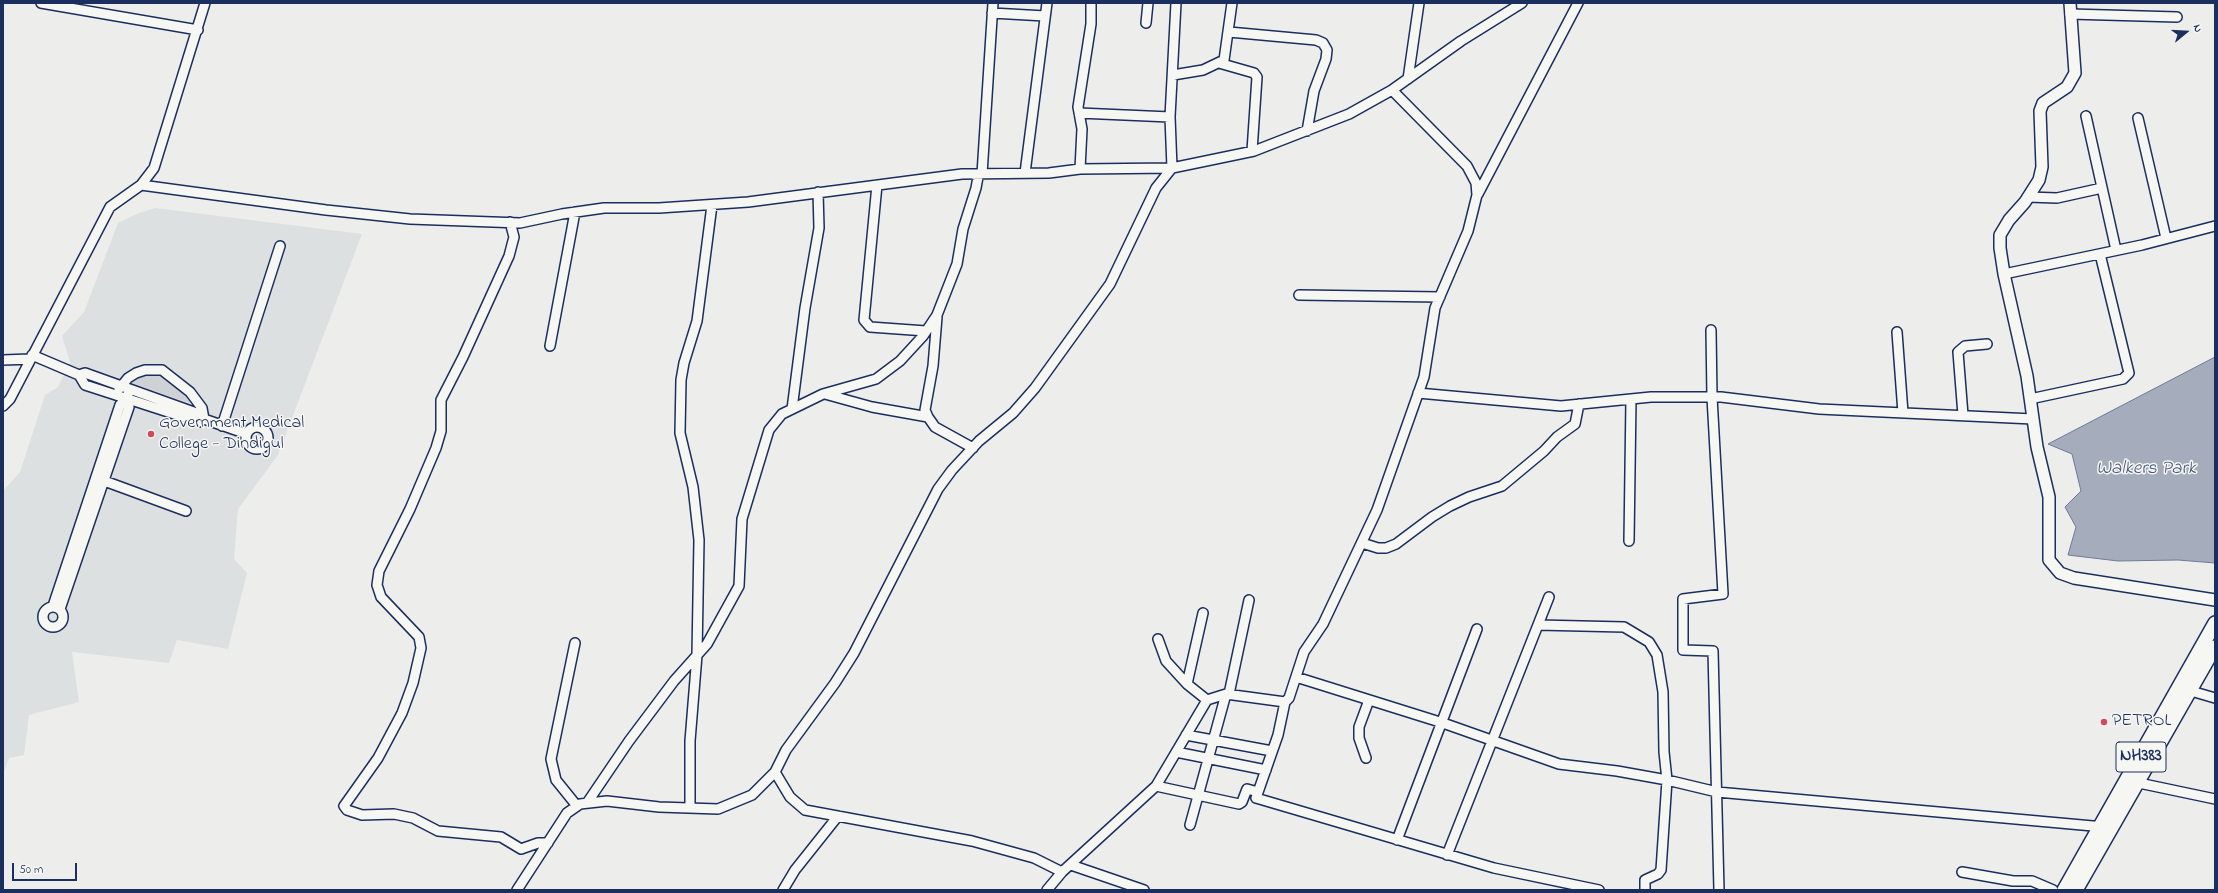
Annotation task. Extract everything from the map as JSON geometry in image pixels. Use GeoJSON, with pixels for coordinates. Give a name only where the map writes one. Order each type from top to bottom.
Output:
{"type":"FeatureCollection","features":[{"type":"Feature","properties":{"kind":"highway","name":"NH383"},"geometry":{"type":"LineString","coordinates":[[2076,890],[2106,828],[2215,623]]}},
{"type":"Feature","properties":{"kind":"highway","name":"NH383"},"geometry":{"type":"LineString","coordinates":[[2064,890],[2139,783],[2215,647]]}},
{"type":"Feature","properties":{"kind":"main road"},"geometry":{"type":"LineString","coordinates":[[2070,9],[2075,73],[2067,87],[2043,103],[2040,111],[2042,167],[2039,180],[2028,197],[2009,220],[2000,235],[2000,248],[2004,274],[2049,497],[2049,560],[2054,568],[2060,573],[2074,578],[2215,600]]}},
{"type":"Feature","properties":{"kind":"street"},"geometry":{"type":"LineString","coordinates":[[41,3],[198,30]]}},
{"type":"Feature","properties":{"kind":"street"},"geometry":{"type":"LineString","coordinates":[[3,406],[10,399],[110,207],[141,185],[154,168],[198,30],[205,3]]}},
{"type":"Feature","properties":{"kind":"street"},"geometry":{"type":"LineString","coordinates":[[587,803],[674,681],[707,644],[739,586],[742,519],[758,462],[769,430],[782,414],[823,394],[876,379],[900,361],[937,315],[957,264],[963,229],[978,177],[993,3]]}},
{"type":"Feature","properties":{"kind":"street"},"geometry":{"type":"LineString","coordinates":[[1025,173],[1047,3]]}},
{"type":"Feature","properties":{"kind":"street"},"geometry":{"type":"LineString","coordinates":[[1080,169],[1082,129],[1078,107],[1091,24],[1091,3]]}},
{"type":"Feature","properties":{"kind":"street"},"geometry":{"type":"LineString","coordinates":[[1146,23],[1148,3]]}},
{"type":"Feature","properties":{"kind":"street"},"geometry":{"type":"LineString","coordinates":[[517,890],[567,813],[577,806],[587,803],[607,801],[718,809],[752,795],[775,772],[786,750],[835,683],[854,652],[938,489],[952,470],[973,448],[1013,413],[1035,388],[1110,284],[1156,188],[1172,168],[1170,118],[1176,3]]}},
{"type":"Feature","properties":{"kind":"street"},"geometry":{"type":"LineString","coordinates":[[1220,64],[1226,56],[1232,3]]}},
{"type":"Feature","properties":{"kind":"street"},"geometry":{"type":"LineString","coordinates":[[1408,79],[1420,3]]}},
{"type":"Feature","properties":{"kind":"street"},"geometry":{"type":"LineString","coordinates":[[141,185],[326,210],[410,219],[520,223],[574,212],[604,208],[659,208],[712,205],[978,174],[1025,173],[1080,169],[1172,168],[1252,151],[1349,114],[1392,90],[1461,41],[1522,3]]}},
{"type":"Feature","properties":{"kind":"street"},"geometry":{"type":"LineString","coordinates":[[1578,3],[1477,195],[1468,231],[1440,297],[1428,344],[1424,377],[1377,510],[1322,624],[1304,652],[1289,698],[1285,702],[1272,751],[1256,798],[1494,868],[1599,890]]}},
{"type":"Feature","properties":{"kind":"street"},"geometry":{"type":"LineString","coordinates":[[2070,9],[2177,17]]}},
{"type":"Feature","properties":{"kind":"street"},"geometry":{"type":"LineString","coordinates":[[992,13],[1045,16]]}},
{"type":"Feature","properties":{"kind":"street"},"geometry":{"type":"LineString","coordinates":[[1229,32],[1316,40],[1323,43],[1327,50],[1326,59],[1314,91],[1307,131]]}},
{"type":"Feature","properties":{"kind":"street"},"geometry":{"type":"LineString","coordinates":[[1173,75],[1194,72],[1220,64],[1254,73],[1257,77],[1252,151]]}},
{"type":"Feature","properties":{"kind":"street"},"geometry":{"type":"LineString","coordinates":[[1392,90],[1467,166],[1476,183],[1477,195]]}},
{"type":"Feature","properties":{"kind":"street"},"geometry":{"type":"LineString","coordinates":[[1079,113],[1170,118]]}},
{"type":"Feature","properties":{"kind":"street"},"geometry":{"type":"LineString","coordinates":[[2086,116],[2116,250]]}},
{"type":"Feature","properties":{"kind":"street"},"geometry":{"type":"LineString","coordinates":[[2138,118],[2166,238]]}},
{"type":"Feature","properties":{"kind":"street"},"geometry":{"type":"LineString","coordinates":[[877,186],[864,320],[870,327],[926,330]]}},
{"type":"Feature","properties":{"kind":"street"},"geometry":{"type":"LineString","coordinates":[[2028,197],[2057,198],[2102,188]]}},
{"type":"Feature","properties":{"kind":"street"},"geometry":{"type":"LineString","coordinates":[[792,409],[805,308],[819,228],[818,192]]}},
{"type":"Feature","properties":{"kind":"street"},"geometry":{"type":"LineString","coordinates":[[690,808],[690,741],[698,655],[697,514],[680,433],[681,380],[684,363],[697,321],[712,205]]}},
{"type":"Feature","properties":{"kind":"street"},"geometry":{"type":"LineString","coordinates":[[550,346],[574,212]]}},
{"type":"Feature","properties":{"kind":"street"},"geometry":{"type":"LineString","coordinates":[[510,222],[514,237],[509,256],[454,378],[441,400],[441,431],[436,448],[410,509],[379,571],[377,585],[380,597],[419,637],[421,648],[413,682],[402,713],[378,758],[344,806],[347,810],[362,815],[394,814],[413,818],[438,830],[501,837],[521,849],[538,843],[548,843]]}},
{"type":"Feature","properties":{"kind":"street"},"geometry":{"type":"LineString","coordinates":[[2004,274],[2100,254],[2215,226]]}},
{"type":"Feature","properties":{"kind":"street"},"geometry":{"type":"LineString","coordinates":[[222,426],[280,246]]}},
{"type":"Feature","properties":{"kind":"street"},"geometry":{"type":"LineString","coordinates":[[2030,399],[2122,379],[2129,373],[2100,254]]}},
{"type":"Feature","properties":{"kind":"street"},"geometry":{"type":"LineString","coordinates":[[1299,295],[1440,297]]}},
{"type":"Feature","properties":{"kind":"street"},"geometry":{"type":"LineString","coordinates":[[937,315],[933,366],[925,410],[928,418],[935,427],[973,448]]}},
{"type":"Feature","properties":{"kind":"street"},"geometry":{"type":"LineString","coordinates":[[1711,330],[1712,397],[1723,594],[1683,599],[1683,650],[1713,651],[1719,890]]}},
{"type":"Feature","properties":{"kind":"street"},"geometry":{"type":"LineString","coordinates":[[1897,332],[1903,413]]}},
{"type":"Feature","properties":{"kind":"street"},"geometry":{"type":"LineString","coordinates":[[1963,415],[1958,352],[1960,348],[1964,346],[1987,344]]}},
{"type":"Feature","properties":{"kind":"street"},"geometry":{"type":"LineString","coordinates":[[3,360],[31,357],[79,375],[85,384],[199,422],[204,419]]}},
{"type":"Feature","properties":{"kind":"street"},"geometry":{"type":"LineString","coordinates":[[116,395],[120,385],[128,378],[145,370],[162,370],[190,392],[202,408],[204,419]]}},
{"type":"Feature","properties":{"kind":"street"},"geometry":{"type":"LineString","coordinates":[[79,375],[85,373],[120,385],[202,415],[204,419],[222,426],[247,434]]}},
{"type":"Feature","properties":{"kind":"street"},"geometry":{"type":"LineString","coordinates":[[56,608],[100,480],[129,407],[127,398],[130,389]]}},
{"type":"Feature","properties":{"kind":"street"},"geometry":{"type":"LineString","coordinates":[[1418,393],[1561,406],[1631,399],[1712,397],[1819,409],[2033,419]]}},
{"type":"Feature","properties":{"kind":"street"},"geometry":{"type":"LineString","coordinates":[[823,394],[872,407],[928,418]]}},
{"type":"Feature","properties":{"kind":"street"},"geometry":{"type":"LineString","coordinates":[[1629,541],[1631,399]]}},
{"type":"Feature","properties":{"kind":"street"},"geometry":{"type":"LineString","coordinates":[[1362,543],[1378,548],[1386,548],[1396,544],[1432,517],[1450,506],[1469,497],[1502,486],[1544,451],[1557,437],[1575,424],[1578,419],[1579,404]]}},
{"type":"Feature","properties":{"kind":"street"},"geometry":{"type":"LineString","coordinates":[[100,480],[186,511]]}},
{"type":"Feature","properties":{"kind":"street"},"geometry":{"type":"LineString","coordinates":[[1447,855],[1549,597]]}},
{"type":"Feature","properties":{"kind":"street"},"geometry":{"type":"LineString","coordinates":[[1190,824],[1227,694],[1250,600]]}},
{"type":"Feature","properties":{"kind":"street"},"geometry":{"type":"LineString","coordinates":[[1187,684],[1203,613]]}},
{"type":"Feature","properties":{"kind":"street"},"geometry":{"type":"LineString","coordinates":[[1538,625],[1624,627],[1649,642],[1657,655],[1664,692],[1664,752],[1667,780],[1661,870],[1658,874],[1645,880],[1645,890]]}},
{"type":"Feature","properties":{"kind":"street"},"geometry":{"type":"LineString","coordinates":[[1397,840],[1443,723],[1477,629]]}},
{"type":"Feature","properties":{"kind":"street"},"geometry":{"type":"LineString","coordinates":[[1158,640],[1166,661],[1187,684],[1207,700]]}},
{"type":"Feature","properties":{"kind":"street"},"geometry":{"type":"LineString","coordinates":[[575,643],[551,759],[556,780],[577,806]]}},
{"type":"Feature","properties":{"kind":"street"},"geometry":{"type":"LineString","coordinates":[[1296,677],[1443,723],[1559,764],[1617,771],[1667,780],[1717,792],[2106,828]]}},
{"type":"Feature","properties":{"kind":"street"},"geometry":{"type":"LineString","coordinates":[[2191,691],[2215,698]]}},
{"type":"Feature","properties":{"kind":"street"},"geometry":{"type":"LineString","coordinates":[[1047,890],[1062,872],[1156,786],[1207,700],[1227,694],[1285,702]]}},
{"type":"Feature","properties":{"kind":"street"},"geometry":{"type":"LineString","coordinates":[[1366,758],[1359,738],[1359,727],[1369,700]]}},
{"type":"Feature","properties":{"kind":"street"},"geometry":{"type":"LineString","coordinates":[[1186,735],[1272,751]]}},
{"type":"Feature","properties":{"kind":"street"},"geometry":{"type":"LineString","coordinates":[[1176,752],[1266,770]]}},
{"type":"Feature","properties":{"kind":"street"},"geometry":{"type":"LineString","coordinates":[[775,772],[790,796],[805,810],[972,841],[1034,858],[1062,872]]}},
{"type":"Feature","properties":{"kind":"street"},"geometry":{"type":"LineString","coordinates":[[2139,783],[2215,798]]}},
{"type":"Feature","properties":{"kind":"street"},"geometry":{"type":"LineString","coordinates":[[1156,786],[1199,794],[1239,804],[1242,802],[1246,789],[1258,792]]}},
{"type":"Feature","properties":{"kind":"street"},"geometry":{"type":"LineString","coordinates":[[783,890],[795,870],[838,816]]}},
{"type":"Feature","properties":{"kind":"street"},"geometry":{"type":"LineString","coordinates":[[1071,864],[1144,890]]}},
{"type":"Feature","properties":{"kind":"street"},"geometry":{"type":"LineString","coordinates":[[1962,872],[2013,881],[2032,881],[2053,890]]}},
{"type":"Feature","properties":{"kind":"shaded area","name":"Government Medical College - Dindigul"},"geometry":{"type":"Polygon","coordinates":[[[155,208],[362,234],[278,455],[238,509],[234,559],[247,573],[228,649],[177,640],[169,663],[72,652],[79,702],[29,715],[24,755],[9,758],[3,775],[3,491],[20,472],[45,395],[58,387],[70,362],[62,336],[84,312],[118,223],[139,213],[155,208]]]}},
{"type":"Feature","properties":{"kind":"shaded area"},"geometry":{"type":"Polygon","coordinates":[[[150,373],[160,374],[188,394],[195,405],[129,382],[150,373]]]}},
{"type":"Feature","properties":{"kind":"water","name":"Walkers Park"},"geometry":{"type":"Polygon","coordinates":[[[2215,357],[2215,563],[2178,560],[2118,561],[2068,555],[2076,527],[2065,507],[2081,491],[2072,454],[2048,444],[2215,357]]]}},
{"type":"Feature","properties":{"kind":"place","name":"Government Medical College - Dindigul"},"geometry":{"type":"Point","coordinates":[151,434]}},
{"type":"Feature","properties":{"kind":"place","name":"PETROL"},"geometry":{"type":"Point","coordinates":[2104,722]}}]}
